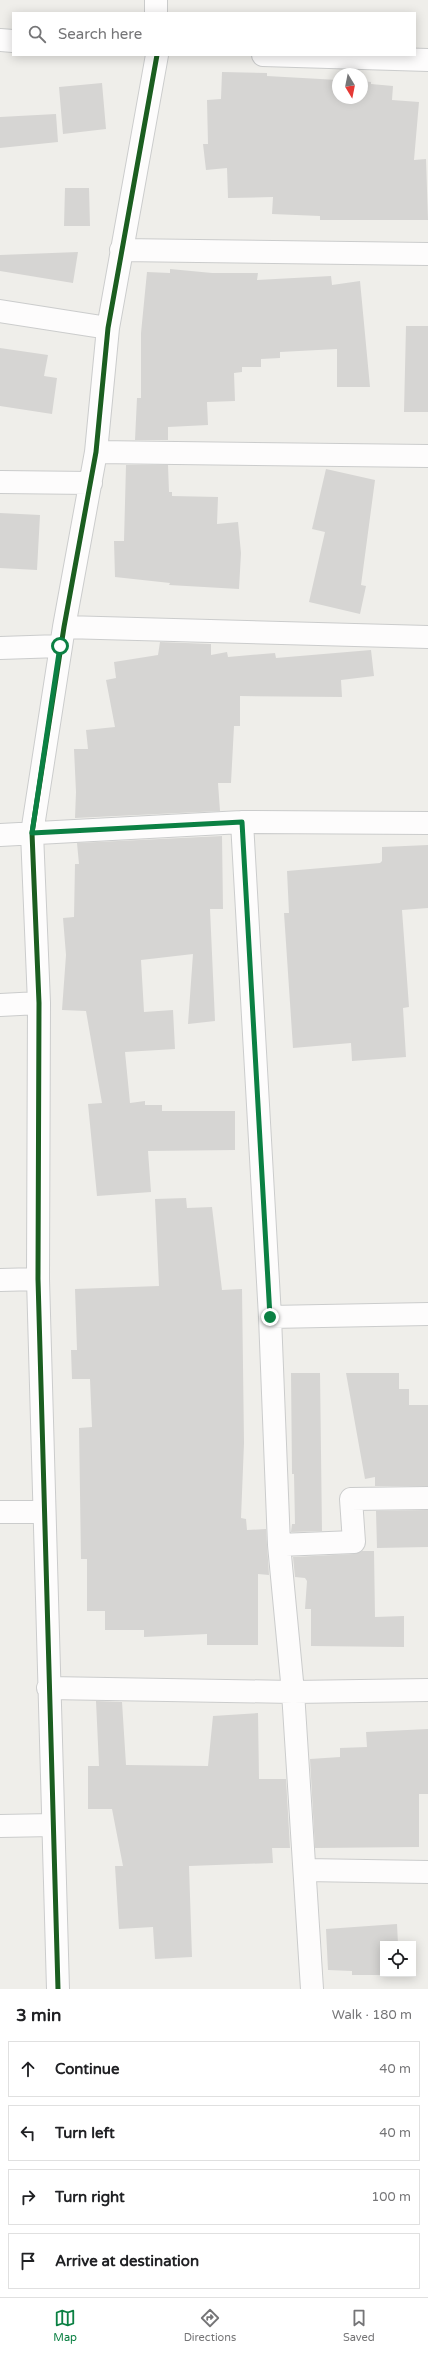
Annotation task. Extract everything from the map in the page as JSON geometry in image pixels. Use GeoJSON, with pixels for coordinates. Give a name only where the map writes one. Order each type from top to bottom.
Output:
{"type":"FeatureCollection","features":[{"type":"Feature","properties":{"kind":"street"},"geometry":{"type":"LineString","coordinates":[[156,0],[156,12]]}},
{"type":"Feature","properties":{"kind":"street"},"geometry":{"type":"LineString","coordinates":[[0,40],[12,41]]}},
{"type":"Feature","properties":{"kind":"street"},"geometry":{"type":"LineString","coordinates":[[58,1989],[43,1512],[38,1279],[39,1003],[32,833],[62,636],[96,452],[108,328],[157,56]]}},
{"type":"Feature","properties":{"kind":"street"},"geometry":{"type":"LineString","coordinates":[[296,56],[428,60]]}},
{"type":"Feature","properties":{"kind":"street"},"geometry":{"type":"LineString","coordinates":[[122,250],[428,254]]}},
{"type":"Feature","properties":{"kind":"street"},"geometry":{"type":"LineString","coordinates":[[0,311],[108,328]]}},
{"type":"Feature","properties":{"kind":"street"},"geometry":{"type":"LineString","coordinates":[[96,452],[428,456]]}},
{"type":"Feature","properties":{"kind":"street"},"geometry":{"type":"LineString","coordinates":[[0,482],[91,483]]}},
{"type":"Feature","properties":{"kind":"street"},"geometry":{"type":"LineString","coordinates":[[0,648],[62,636],[428,637]]}},
{"type":"Feature","properties":{"kind":"street"},"geometry":{"type":"LineString","coordinates":[[242,822],[270,1317],[279,1545],[293,1692],[312,1989]]}},
{"type":"Feature","properties":{"kind":"street"},"geometry":{"type":"LineString","coordinates":[[0,835],[242,822],[428,823]]}},
{"type":"Feature","properties":{"kind":"street"},"geometry":{"type":"LineString","coordinates":[[0,1004],[39,1003]]}},
{"type":"Feature","properties":{"kind":"street"},"geometry":{"type":"LineString","coordinates":[[0,1280],[38,1279]]}},
{"type":"Feature","properties":{"kind":"street"},"geometry":{"type":"LineString","coordinates":[[270,1317],[428,1314]]}},
{"type":"Feature","properties":{"kind":"street"},"geometry":{"type":"LineString","coordinates":[[279,1545],[354,1542],[352,1499],[428,1498]]}},
{"type":"Feature","properties":{"kind":"street"},"geometry":{"type":"LineString","coordinates":[[0,1512],[43,1512]]}},
{"type":"Feature","properties":{"kind":"street"},"geometry":{"type":"LineString","coordinates":[[48,1688],[293,1692],[428,1690]]}},
{"type":"Feature","properties":{"kind":"street"},"geometry":{"type":"LineString","coordinates":[[0,1826],[53,1825]]}},
{"type":"Feature","properties":{"kind":"street"},"geometry":{"type":"LineString","coordinates":[[305,1870],[428,1872]]}},
{"type":"Feature","properties":{"kind":"building"},"geometry":{"type":"Polygon","coordinates":[[[222,72],[267,73],[267,76],[332,80],[332,104],[368,104],[368,82],[371,82],[371,84],[393,86],[392,100],[419,102],[414,160],[426,159],[428,220],[320,220],[320,216],[272,214],[273,197],[228,198],[227,168],[206,170],[203,144],[208,144],[207,100],[221,99],[222,72]]]}},
{"type":"Feature","properties":{"kind":"building"},"geometry":{"type":"Polygon","coordinates":[[[102,83],[106,129],[63,134],[59,87],[102,83]]]}},
{"type":"Feature","properties":{"kind":"building"},"geometry":{"type":"Polygon","coordinates":[[[56,114],[58,142],[0,148],[0,117],[56,114]]]}},
{"type":"Feature","properties":{"kind":"building"},"geometry":{"type":"Polygon","coordinates":[[[65,188],[89,188],[90,226],[64,226],[65,188]]]}},
{"type":"Feature","properties":{"kind":"building"},"geometry":{"type":"Polygon","coordinates":[[[78,252],[73,283],[0,271],[0,255],[78,252]]]}},
{"type":"Feature","properties":{"kind":"building"},"geometry":{"type":"Polygon","coordinates":[[[170,269],[212,273],[258,273],[257,280],[331,276],[332,285],[360,281],[370,387],[337,387],[337,349],[280,352],[280,358],[261,359],[261,367],[242,367],[242,372],[234,373],[235,401],[207,402],[208,425],[168,427],[168,440],[135,440],[137,398],[141,398],[141,333],[147,272],[170,273],[170,269]]]}},
{"type":"Feature","properties":{"kind":"building"},"geometry":{"type":"Polygon","coordinates":[[[406,326],[428,326],[428,412],[404,412],[406,326]]]}},
{"type":"Feature","properties":{"kind":"building"},"geometry":{"type":"Polygon","coordinates":[[[0,348],[48,355],[44,376],[57,378],[52,414],[0,406],[0,348]]]}},
{"type":"Feature","properties":{"kind":"building"},"geometry":{"type":"Polygon","coordinates":[[[126,465],[168,465],[169,492],[172,492],[172,496],[218,497],[217,524],[238,522],[241,553],[239,589],[169,585],[170,583],[115,577],[114,541],[124,541],[126,465]]]}},
{"type":"Feature","properties":{"kind":"building"},"geometry":{"type":"Polygon","coordinates":[[[326,469],[375,480],[361,585],[366,586],[360,614],[309,602],[325,532],[312,529],[326,469]]]}},
{"type":"Feature","properties":{"kind":"building"},"geometry":{"type":"Polygon","coordinates":[[[0,513],[40,515],[37,570],[0,568],[0,513]]]}},
{"type":"Feature","properties":{"kind":"building"},"geometry":{"type":"Polygon","coordinates":[[[160,642],[211,644],[211,655],[227,652],[228,657],[275,653],[276,658],[371,650],[374,676],[341,680],[342,697],[240,696],[240,726],[234,726],[231,783],[218,783],[220,811],[75,818],[76,792],[74,749],[88,749],[86,730],[115,727],[106,680],[116,678],[114,662],[158,655],[160,642]]]}},
{"type":"Feature","properties":{"kind":"building"},"geometry":{"type":"Polygon","coordinates":[[[222,836],[223,909],[210,909],[215,1021],[188,1024],[193,954],[141,960],[144,1012],[173,1010],[175,1049],[125,1052],[130,1103],[145,1101],[145,1105],[162,1105],[162,1111],[235,1111],[235,1150],[148,1151],[151,1192],[97,1196],[88,1104],[102,1103],[86,1011],[62,1010],[66,955],[63,918],[74,917],[75,864],[79,864],[77,843],[222,836]]]}},
{"type":"Feature","properties":{"kind":"building"},"geometry":{"type":"Polygon","coordinates":[[[428,845],[428,908],[402,910],[409,1007],[403,1008],[406,1057],[352,1061],[351,1043],[293,1048],[284,913],[289,913],[287,871],[380,863],[382,861],[382,847],[428,845]]]}},
{"type":"Feature","properties":{"kind":"building"},"geometry":{"type":"Polygon","coordinates":[[[186,1198],[187,1208],[212,1207],[222,1290],[242,1289],[244,1443],[241,1518],[246,1519],[247,1530],[266,1529],[269,1575],[258,1574],[258,1645],[207,1645],[207,1634],[144,1637],[144,1630],[105,1630],[105,1611],[87,1611],[87,1559],[81,1559],[79,1428],[92,1427],[90,1379],[72,1379],[71,1350],[77,1350],[75,1289],[159,1286],[155,1199],[186,1198]]]}},
{"type":"Feature","properties":{"kind":"building"},"geometry":{"type":"Polygon","coordinates":[[[291,1373],[320,1373],[322,1531],[291,1532],[292,1524],[295,1524],[294,1474],[292,1474],[291,1373]]]}},
{"type":"Feature","properties":{"kind":"building"},"geometry":{"type":"Polygon","coordinates":[[[346,1373],[399,1373],[399,1389],[409,1389],[409,1405],[428,1405],[428,1486],[375,1486],[375,1477],[365,1479],[346,1373]]]}},
{"type":"Feature","properties":{"kind":"building"},"geometry":{"type":"Polygon","coordinates":[[[428,1510],[428,1547],[377,1548],[376,1511],[428,1510]]]}},
{"type":"Feature","properties":{"kind":"building"},"geometry":{"type":"Polygon","coordinates":[[[362,1551],[374,1551],[375,1617],[404,1616],[404,1647],[311,1646],[311,1609],[305,1609],[307,1581],[305,1578],[295,1577],[293,1557],[354,1554],[362,1551]]]}},
{"type":"Feature","properties":{"kind":"building"},"geometry":{"type":"Polygon","coordinates":[[[96,1701],[122,1702],[126,1765],[208,1766],[213,1716],[258,1713],[259,1779],[286,1779],[290,1848],[272,1848],[273,1863],[189,1866],[192,1957],[155,1959],[153,1927],[119,1929],[115,1866],[123,1866],[112,1809],[88,1809],[88,1766],[99,1766],[96,1701]]]}},
{"type":"Feature","properties":{"kind":"building"},"geometry":{"type":"Polygon","coordinates":[[[428,1729],[428,1794],[419,1794],[419,1847],[315,1848],[310,1759],[340,1757],[340,1748],[367,1747],[366,1732],[428,1729]]]}},
{"type":"Feature","properties":{"kind":"building"},"geometry":{"type":"Polygon","coordinates":[[[397,1924],[398,1941],[380,1941],[380,1975],[352,1975],[352,1971],[328,1970],[326,1929],[397,1924]]]}},
{"type":"Feature","properties":{"kind":"cycle path"},"geometry":{"type":"LineString","coordinates":[[58,1989],[38,1279],[39,1003],[32,833],[64,627],[96,452],[108,328],[157,56]]}},
{"type":"Feature","properties":{"kind":"route"},"geometry":{"type":"LineString","coordinates":[[60,646],[32,833],[242,822],[270,1317]]}}]}
